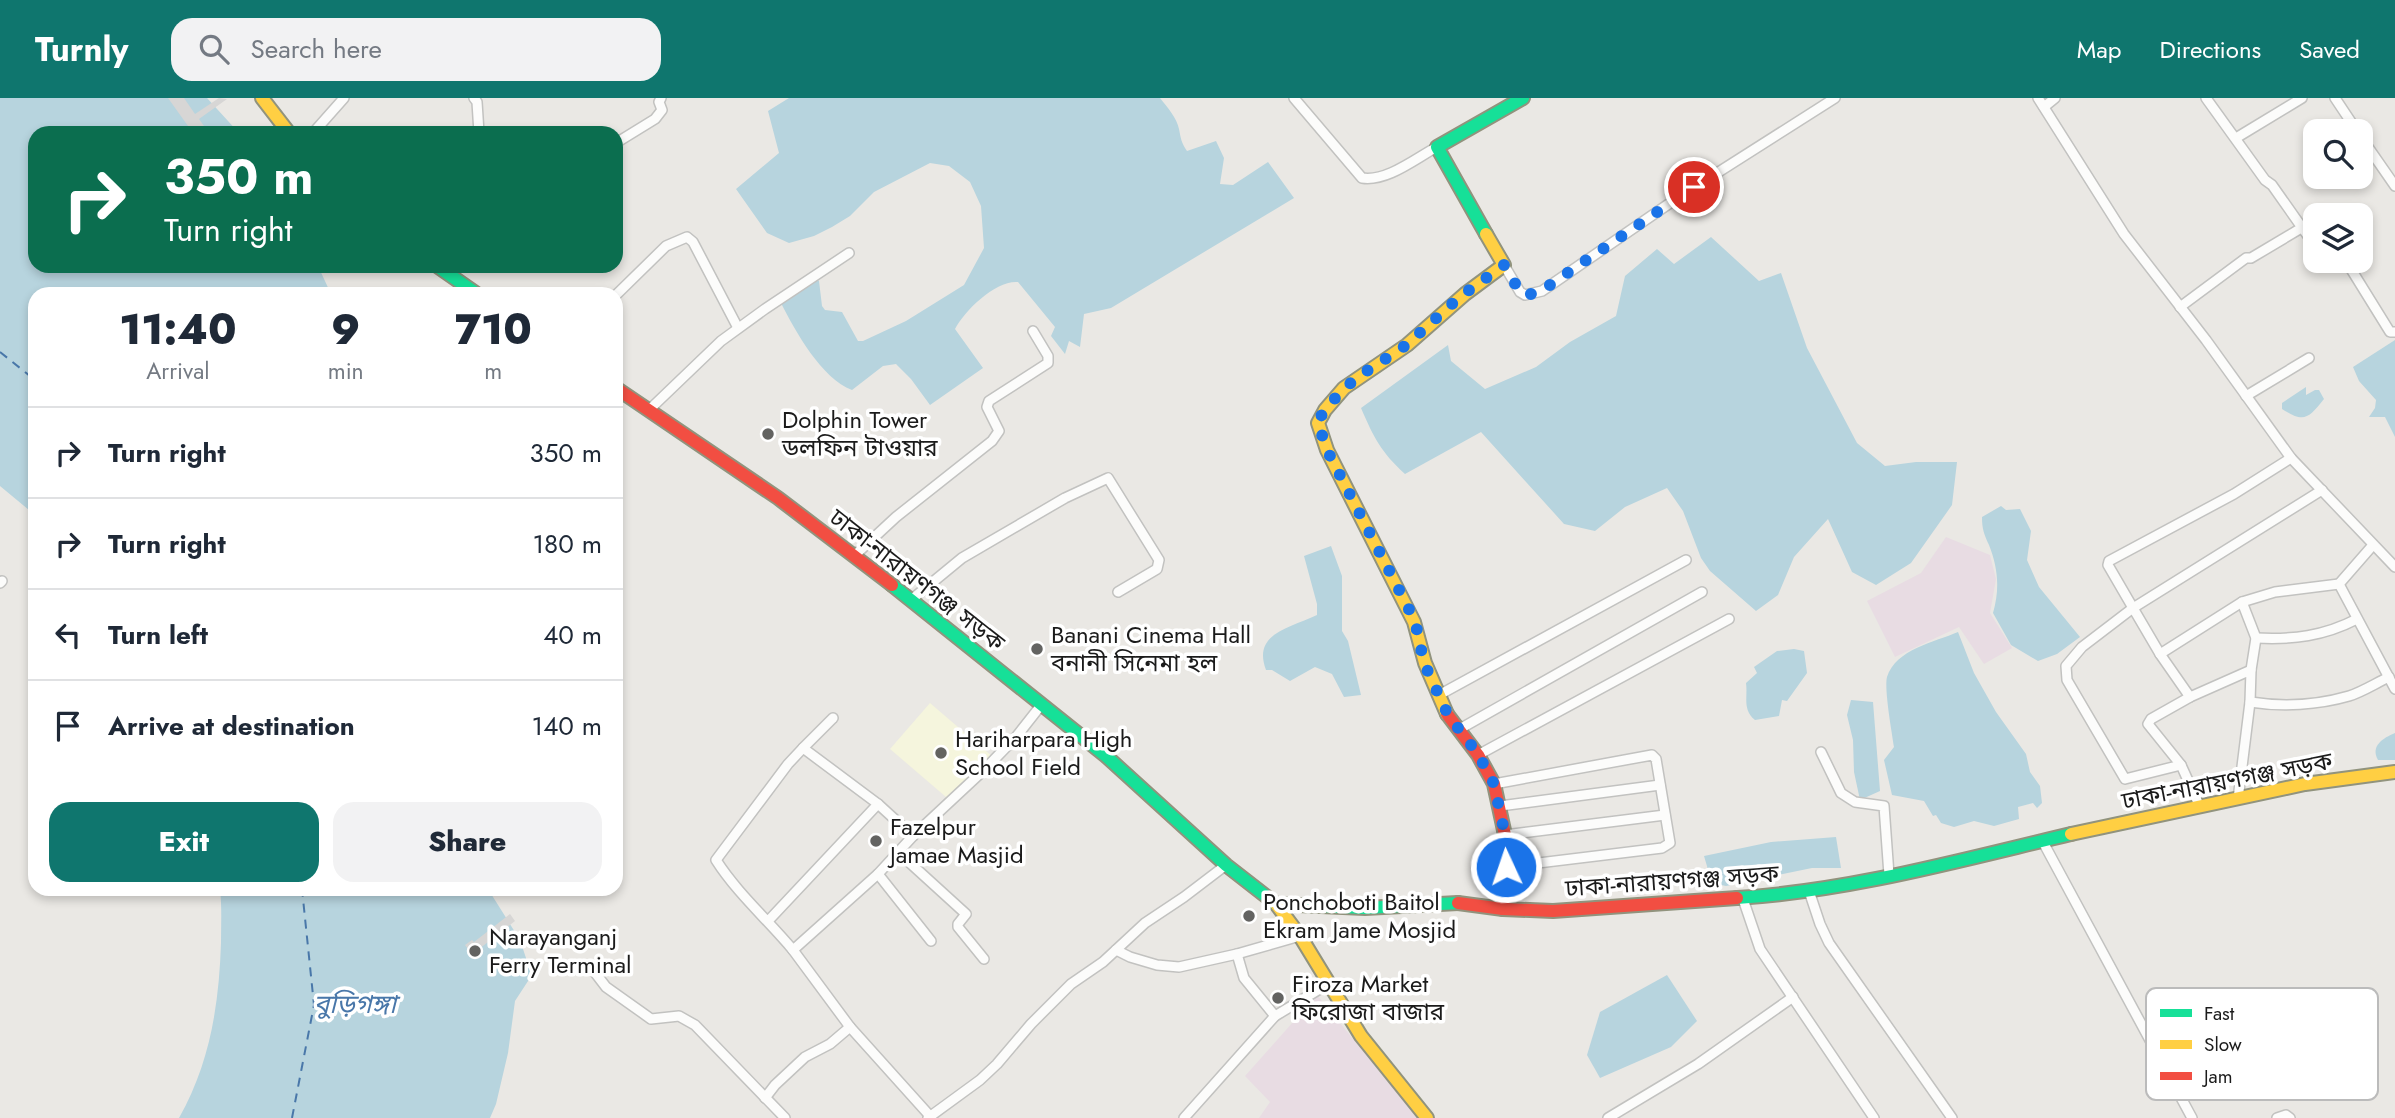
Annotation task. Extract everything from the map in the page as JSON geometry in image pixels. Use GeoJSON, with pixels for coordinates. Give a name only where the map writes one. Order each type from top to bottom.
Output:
{"type":"FeatureCollection","features":[{"type":"Feature","properties":{"kind":"main road"},"geometry":{"type":"LineString","coordinates":[[262,98],[284,126]]}},
{"type":"Feature","properties":{"kind":"main road"},"geometry":{"type":"LineString","coordinates":[[1503,909],[1505,835],[1494,784],[1478,754],[1458,730],[1439,695],[1424,663],[1415,621],[1327,450],[1318,423],[1336,397],[1356,378],[1405,346],[1461,296],[1504,265],[1437,147],[1523,98]]}},
{"type":"Feature","properties":{"kind":"main road"},"geometry":{"type":"LineString","coordinates":[[447,273],[467,287]]}},
{"type":"Feature","properties":{"kind":"main road","name":"ঢাকা-নারায়ণগঞ্জ সড়ক"},"geometry":{"type":"LineString","coordinates":[[623,393],[778,498],[911,600],[1105,756],[1226,865],[1276,904],[1364,908],[1450,902],[1503,909],[1553,911],[1743,899],[1809,891],[1889,875],[2305,784],[2395,772]]}},
{"type":"Feature","properties":{"kind":"main road"},"geometry":{"type":"LineString","coordinates":[[1276,904],[1300,936],[1362,1036],[1427,1118]]}},
{"type":"Feature","properties":{"kind":"street"},"geometry":{"type":"LineString","coordinates":[[319,126],[344,98]]}},
{"type":"Feature","properties":{"kind":"street"},"geometry":{"type":"LineString","coordinates":[[474,98],[477,102],[479,126]]}},
{"type":"Feature","properties":{"kind":"street"},"geometry":{"type":"LineString","coordinates":[[623,139],[655,119],[662,110],[659,102],[662,98]]}},
{"type":"Feature","properties":{"kind":"street"},"geometry":{"type":"LineString","coordinates":[[1294,98],[1362,178],[1381,177],[1437,147]]}},
{"type":"Feature","properties":{"kind":"street"},"geometry":{"type":"LineString","coordinates":[[1504,265],[1520,292],[1525,295],[1542,291],[1673,201],[1835,98]]}},
{"type":"Feature","properties":{"kind":"street"},"geometry":{"type":"LineString","coordinates":[[2038,98],[2124,234],[2291,458],[2395,567]]}},
{"type":"Feature","properties":{"kind":"street"},"geometry":{"type":"LineString","coordinates":[[2044,107],[2056,98]]}},
{"type":"Feature","properties":{"kind":"street"},"geometry":{"type":"LineString","coordinates":[[2180,307],[2246,258],[2251,258],[2302,228],[2206,98]]}},
{"type":"Feature","properties":{"kind":"street"},"geometry":{"type":"LineString","coordinates":[[2236,138],[2302,98]]}},
{"type":"Feature","properties":{"kind":"street"},"geometry":{"type":"LineString","coordinates":[[2335,98],[2349,119]]}},
{"type":"Feature","properties":{"kind":"street"},"geometry":{"type":"LineString","coordinates":[[2373,154],[2395,186]]}},
{"type":"Feature","properties":{"kind":"street"},"geometry":{"type":"LineString","coordinates":[[623,288],[666,246],[687,237],[693,242],[738,328]]}},
{"type":"Feature","properties":{"kind":"street"},"geometry":{"type":"LineString","coordinates":[[648,411],[704,356],[738,328],[849,253]]}},
{"type":"Feature","properties":{"kind":"street"},"geometry":{"type":"LineString","coordinates":[[2353,273],[2390,332],[2395,332]]}},
{"type":"Feature","properties":{"kind":"street"},"geometry":{"type":"LineString","coordinates":[[854,556],[896,517],[992,441],[999,431],[987,407],[989,401],[1048,363],[1048,356],[1033,331]]}},
{"type":"Feature","properties":{"kind":"street"},"geometry":{"type":"LineString","coordinates":[[2246,396],[2309,358]]}},
{"type":"Feature","properties":{"kind":"street"},"geometry":{"type":"LineString","coordinates":[[2190,697],[2159,652],[2108,565],[2109,561],[2234,494],[2291,458]]}},
{"type":"Feature","properties":{"kind":"street"},"geometry":{"type":"LineString","coordinates":[[911,600],[962,558],[1065,498],[1108,478],[1159,560],[1157,569],[1118,592]]}},
{"type":"Feature","properties":{"kind":"street"},"geometry":{"type":"LineString","coordinates":[[2181,765],[2125,779],[2067,680],[2066,666],[2074,654],[2135,611],[2322,490]]}},
{"type":"Feature","properties":{"kind":"street"},"geometry":{"type":"LineString","coordinates":[[2159,652],[2242,602],[2275,592],[2339,584],[2373,545]]}},
{"type":"Feature","properties":{"kind":"street"},"geometry":{"type":"LineString","coordinates":[[1439,695],[1686,560]]}},
{"type":"Feature","properties":{"kind":"street"},"geometry":{"type":"LineString","coordinates":[[2339,584],[2395,689]]}},
{"type":"Feature","properties":{"kind":"street"},"geometry":{"type":"LineString","coordinates":[[1458,730],[1702,592]]}},
{"type":"Feature","properties":{"kind":"street"},"geometry":{"type":"LineString","coordinates":[[2238,799],[2256,638],[2242,602]]}},
{"type":"Feature","properties":{"kind":"street"},"geometry":{"type":"LineString","coordinates":[[1478,754],[1729,619]]}},
{"type":"Feature","properties":{"kind":"street"},"geometry":{"type":"LineString","coordinates":[[2256,638],[2308,638],[2339,629],[2357,619]]}},
{"type":"Feature","properties":{"kind":"street"},"geometry":{"type":"LineString","coordinates":[[2200,807],[2181,765],[2148,722],[2190,697],[2251,670]]}},
{"type":"Feature","properties":{"kind":"street"},"geometry":{"type":"LineString","coordinates":[[2250,702],[2272,706],[2323,702],[2351,695],[2389,677]]}},
{"type":"Feature","properties":{"kind":"street"},"geometry":{"type":"LineString","coordinates":[[793,950],[900,853],[913,836],[1009,745],[1042,704]]}},
{"type":"Feature","properties":{"kind":"street"},"geometry":{"type":"LineString","coordinates":[[832,718],[788,764],[716,860],[727,878],[769,920],[850,1027],[929,1117],[980,1080],[1063,992],[1145,923],[1226,865]]}},
{"type":"Feature","properties":{"kind":"street"},"geometry":{"type":"LineString","coordinates":[[803,748],[878,804],[913,836]]}},
{"type":"Feature","properties":{"kind":"street"},"geometry":{"type":"LineString","coordinates":[[1821,752],[1841,793],[1855,802],[1884,806],[1889,875]]}},
{"type":"Feature","properties":{"kind":"street"},"geometry":{"type":"LineString","coordinates":[[1494,784],[1652,755],[1656,759],[1670,843],[1666,847],[1506,867]]}},
{"type":"Feature","properties":{"kind":"street"},"geometry":{"type":"LineString","coordinates":[[1500,806],[1660,786]]}},
{"type":"Feature","properties":{"kind":"street"},"geometry":{"type":"LineString","coordinates":[[769,920],[878,804]]}},
{"type":"Feature","properties":{"kind":"street"},"geometry":{"type":"LineString","coordinates":[[1505,835],[1665,815]]}},
{"type":"Feature","properties":{"kind":"street"},"geometry":{"type":"LineString","coordinates":[[2043,842],[2146,1033]]}},
{"type":"Feature","properties":{"kind":"street"},"geometry":{"type":"LineString","coordinates":[[900,853],[966,914],[957,925],[984,959]]}},
{"type":"Feature","properties":{"kind":"street"},"geometry":{"type":"LineString","coordinates":[[878,874],[931,941]]}},
{"type":"Feature","properties":{"kind":"street"},"geometry":{"type":"LineString","coordinates":[[1809,891],[1824,935],[1952,1118]]}},
{"type":"Feature","properties":{"kind":"street"},"geometry":{"type":"LineString","coordinates":[[1743,899],[1760,949],[1874,1118]]}},
{"type":"Feature","properties":{"kind":"street"},"geometry":{"type":"LineString","coordinates":[[1116,950],[1157,965],[1179,967],[1300,936]]}},
{"type":"Feature","properties":{"kind":"street"},"geometry":{"type":"LineString","coordinates":[[1237,954],[1244,978],[1275,1016]]}},
{"type":"Feature","properties":{"kind":"street"},"geometry":{"type":"LineString","coordinates":[[593,970],[606,987],[651,1018],[679,1016],[695,1025],[785,1118]]}},
{"type":"Feature","properties":{"kind":"street"},"geometry":{"type":"LineString","coordinates":[[1184,1118],[1275,1016],[1328,984]]}},
{"type":"Feature","properties":{"kind":"street"},"geometry":{"type":"LineString","coordinates":[[1608,1118],[1698,1064],[1793,997]]}},
{"type":"Feature","properties":{"kind":"street"},"geometry":{"type":"LineString","coordinates":[[765,1098],[805,1056],[830,1044],[850,1027]]}},
{"type":"Feature","properties":{"kind":"street"},"geometry":{"type":"LineString","coordinates":[[2182,1100],[2192,1118]]}},
{"type":"Feature","properties":{"kind":"street"},"geometry":{"type":"LineString","coordinates":[[2277,1118],[2286,1115],[2290,1118]]}},
{"type":"Feature","properties":{"kind":"shaded area"},"geometry":{"type":"Polygon","coordinates":[[[1946,537],[1990,555],[1996,579],[1990,613],[2012,648],[1984,664],[1959,627],[1895,657],[1867,601],[1921,573],[1946,537]]]}},
{"type":"Feature","properties":{"kind":"shaded area","name":"Hariharpara High School Field"},"geometry":{"type":"Polygon","coordinates":[[[930,703],[993,757],[953,803],[890,749],[930,703]]]}},
{"type":"Feature","properties":{"kind":"shaded area"},"geometry":{"type":"Polygon","coordinates":[[[1317,995],[1418,1118],[1259,1118],[1270,1102],[1245,1076],[1317,995]]]}},
{"type":"Feature","properties":{"kind":"water"},"geometry":{"type":"Polygon","coordinates":[[[0,98],[207,98],[233,126],[28,126],[28,273],[321,273],[328,287],[28,287],[28,509],[0,486],[0,98]]]}},
{"type":"Feature","properties":{"kind":"water"},"geometry":{"type":"Polygon","coordinates":[[[789,98],[1160,98],[1176,121],[1187,151],[1216,141],[1224,158],[1220,184],[1233,185],[1268,162],[1294,198],[1111,308],[1084,314],[1080,347],[1069,341],[1065,354],[1051,336],[1055,327],[1018,282],[1009,283],[982,298],[966,313],[955,329],[983,368],[930,405],[896,364],[883,366],[852,390],[830,376],[810,353],[781,303],[815,278],[819,281],[822,306],[825,310],[842,312],[858,341],[906,321],[964,285],[984,248],[981,206],[970,182],[949,166],[930,163],[874,192],[850,216],[814,236],[789,243],[767,233],[736,189],[779,153],[768,111],[789,98]]]}},
{"type":"Feature","properties":{"kind":"water"},"geometry":{"type":"Polygon","coordinates":[[[1711,237],[1759,281],[1781,273],[1807,348],[1857,443],[1885,466],[1916,462],[1957,462],[1952,505],[1911,563],[1876,585],[1852,572],[1828,519],[1794,557],[1778,595],[1756,611],[1710,571],[1701,558],[1683,511],[1667,488],[1625,507],[1595,531],[1564,524],[1481,432],[1405,474],[1379,444],[1361,408],[1448,345],[1451,361],[1485,389],[1536,367],[1570,342],[1616,316],[1625,276],[1657,249],[1674,264],[1711,237]]]}},
{"type":"Feature","properties":{"kind":"water"},"geometry":{"type":"Polygon","coordinates":[[[2395,340],[2395,437],[2385,417],[2369,417],[2375,408],[2376,400],[2359,381],[2353,367],[2395,340]]]}},
{"type":"Feature","properties":{"kind":"water"},"geometry":{"type":"Polygon","coordinates":[[[2306,387],[2306,395],[2319,390],[2324,399],[2314,411],[2301,417],[2282,409],[2282,403],[2306,387]]]}},
{"type":"Feature","properties":{"kind":"water"},"geometry":{"type":"Polygon","coordinates":[[[2001,506],[2006,510],[2020,509],[2031,531],[2027,560],[2039,587],[2080,637],[2057,654],[2038,661],[2011,645],[1993,613],[1997,595],[1996,570],[1982,517],[2001,506]]]}},
{"type":"Feature","properties":{"kind":"water"},"geometry":{"type":"Polygon","coordinates":[[[1331,546],[1342,576],[1342,631],[1348,641],[1361,695],[1344,697],[1332,674],[1315,667],[1290,681],[1272,670],[1266,670],[1263,658],[1264,648],[1276,634],[1317,615],[1317,604],[1304,556],[1331,546]]]}},
{"type":"Feature","properties":{"kind":"water"},"geometry":{"type":"Polygon","coordinates":[[[1958,632],[1974,673],[1996,712],[2026,754],[2030,772],[2040,786],[2042,803],[2037,808],[2033,803],[2018,807],[2019,819],[1994,826],[1974,821],[1954,827],[1941,823],[1924,801],[1892,795],[1884,760],[1894,747],[1887,691],[1887,677],[1892,667],[1907,653],[1958,632]]]}},
{"type":"Feature","properties":{"kind":"water"},"geometry":{"type":"Polygon","coordinates":[[[1777,651],[1804,651],[1807,673],[1787,701],[1782,700],[1779,716],[1755,720],[1748,712],[1746,683],[1757,673],[1754,667],[1777,651]]]}},
{"type":"Feature","properties":{"kind":"water"},"geometry":{"type":"Polygon","coordinates":[[[1851,700],[1873,702],[1880,791],[1860,800],[1854,772],[1853,740],[1847,715],[1851,700]]]}},
{"type":"Feature","properties":{"kind":"water"},"geometry":{"type":"Polygon","coordinates":[[[2395,733],[2395,760],[2378,760],[2377,747],[2382,740],[2395,733]]]}},
{"type":"Feature","properties":{"kind":"water"},"geometry":{"type":"Polygon","coordinates":[[[1836,837],[1841,868],[1812,868],[1726,886],[1712,883],[1704,856],[1771,842],[1836,837]]]}},
{"type":"Feature","properties":{"kind":"water","name":"বুড়িগঙ্গা"},"geometry":{"type":"Polygon","coordinates":[[[220,896],[492,896],[520,940],[530,978],[515,1001],[508,1053],[490,1118],[179,1118],[198,1076],[211,1033],[218,989],[220,896]]]}},
{"type":"Feature","properties":{"kind":"water"},"geometry":{"type":"Polygon","coordinates":[[[1667,975],[1697,1021],[1671,1047],[1600,1078],[1587,1055],[1600,1012],[1667,975]]]}},
{"type":"Feature","properties":{"kind":"pier"},"geometry":{"type":"Polygon","coordinates":[[[168,98],[184,98],[195,114],[219,98],[227,99],[199,119],[204,126],[188,126],[168,98]]]}},
{"type":"Feature","properties":{"kind":"pier"},"geometry":{"type":"Polygon","coordinates":[[[510,914],[515,921],[479,949],[483,953],[476,959],[465,945],[472,940],[474,942],[510,914]]]}},
{"type":"Feature","properties":{"kind":"ferry route"},"geometry":{"type":"LineString","coordinates":[[0,352],[28,374]]}},
{"type":"Feature","properties":{"kind":"ferry route"},"geometry":{"type":"LineString","coordinates":[[292,1118],[314,1005],[303,896]]}},
{"type":"Feature","properties":{"kind":"traffic: fast"},"geometry":{"type":"LineString","coordinates":[[1486,234],[1437,147],[1523,98]]}},
{"type":"Feature","properties":{"kind":"traffic: fast"},"geometry":{"type":"LineString","coordinates":[[447,273],[467,287]]}},
{"type":"Feature","properties":{"kind":"traffic: fast"},"geometry":{"type":"LineString","coordinates":[[892,585],[1106,756],[1226,865],[1276,904],[1365,908],[1458,903]]}},
{"type":"Feature","properties":{"kind":"traffic: fast"},"geometry":{"type":"LineString","coordinates":[[1737,898],[1863,882],[2071,834]]}},
{"type":"Feature","properties":{"kind":"traffic: slow"},"geometry":{"type":"LineString","coordinates":[[262,98],[284,126]]}},
{"type":"Feature","properties":{"kind":"traffic: slow"},"geometry":{"type":"LineString","coordinates":[[1447,714],[1425,663],[1414,622],[1327,450],[1318,423],[1325,410],[1344,388],[1407,345],[1465,294],[1504,265],[1486,234]]}},
{"type":"Feature","properties":{"kind":"traffic: slow"},"geometry":{"type":"LineString","coordinates":[[2071,834],[2305,784],[2395,772]]}},
{"type":"Feature","properties":{"kind":"traffic: slow"},"geometry":{"type":"LineString","coordinates":[[1276,904],[1300,936],[1361,1036],[1427,1118]]}},
{"type":"Feature","properties":{"kind":"traffic: jam"},"geometry":{"type":"LineString","coordinates":[[623,393],[778,498],[892,585]]}},
{"type":"Feature","properties":{"kind":"traffic: jam"},"geometry":{"type":"LineString","coordinates":[[1447,714],[1478,755],[1494,784],[1505,835],[1503,909]]}},
{"type":"Feature","properties":{"kind":"traffic: jam"},"geometry":{"type":"LineString","coordinates":[[1458,903],[1503,909],[1553,911],[1737,898]]}},
{"type":"Feature","properties":{"kind":"place","name":"Dolphin Tower ডলফিন টাওয়ার"},"geometry":{"type":"Point","coordinates":[768,434]}},
{"type":"Feature","properties":{"kind":"place","name":"Banani Cinema Hall বনানী সিনেমা হল"},"geometry":{"type":"Point","coordinates":[1037,649]}},
{"type":"Feature","properties":{"kind":"place","name":"Hariharpara High School Field"},"geometry":{"type":"Point","coordinates":[941,753]}},
{"type":"Feature","properties":{"kind":"place","name":"Fazelpur Jamae Masjid"},"geometry":{"type":"Point","coordinates":[876,841]}},
{"type":"Feature","properties":{"kind":"place","name":"Ponchoboti Baitol Ekram Jame Mosjid"},"geometry":{"type":"Point","coordinates":[1249,916]}},
{"type":"Feature","properties":{"kind":"place","name":"Narayanganj Ferry Terminal"},"geometry":{"type":"Point","coordinates":[475,951]}},
{"type":"Feature","properties":{"kind":"place","name":"Firoza Market ফিরোজা বাজার"},"geometry":{"type":"Point","coordinates":[1278,998]}},
{"type":"Feature","properties":{"kind":"route"},"geometry":{"type":"LineString","coordinates":[[1506,867],[1505,835],[1494,784],[1478,754],[1448,715],[1424,663],[1415,621],[1327,450],[1318,423],[1336,397],[1356,378],[1405,346],[1461,296],[1504,265],[1520,292],[1525,295],[1538,293],[1694,187]]}}]}
